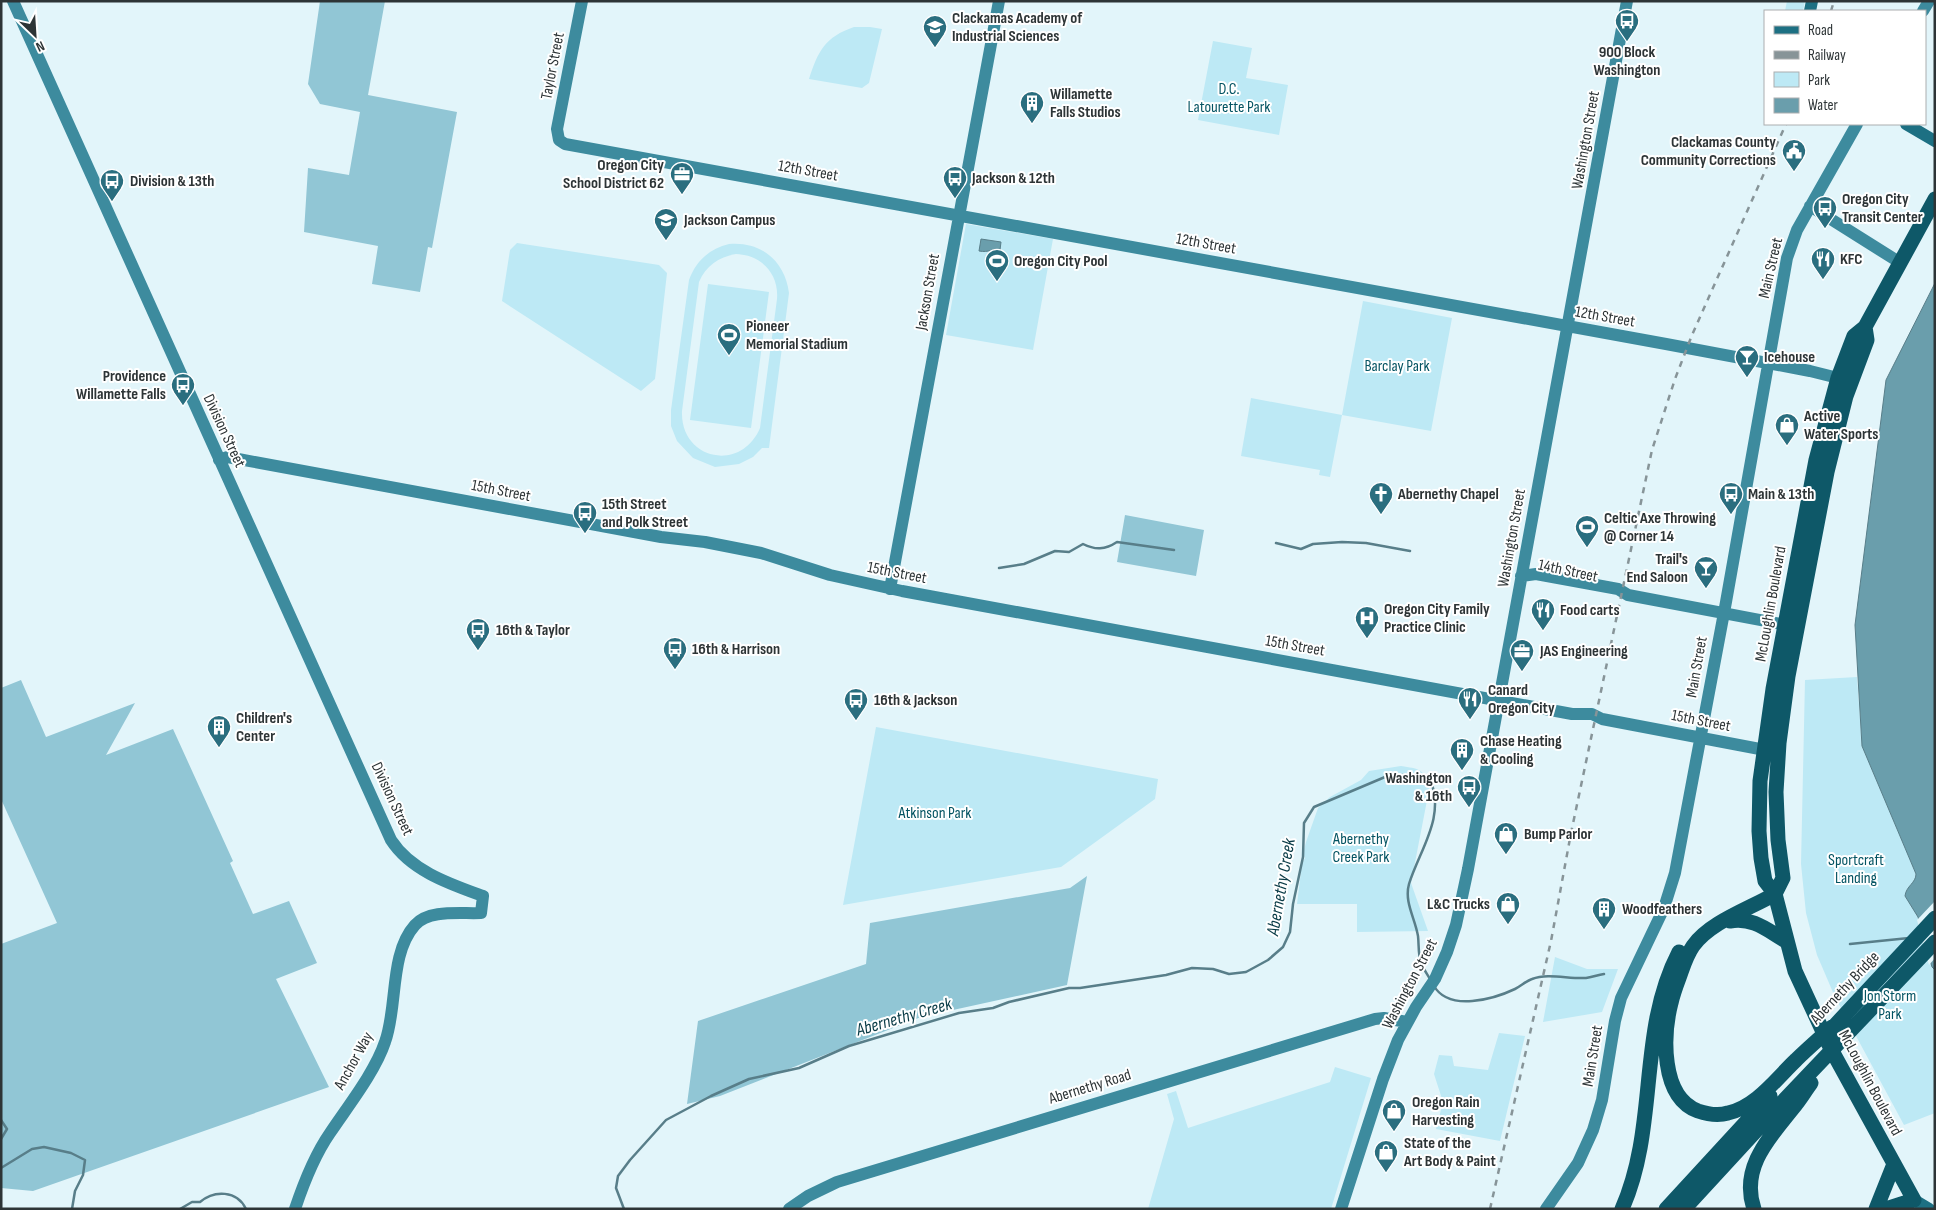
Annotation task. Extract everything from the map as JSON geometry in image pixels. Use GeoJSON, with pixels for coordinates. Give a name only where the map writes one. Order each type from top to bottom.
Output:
{"type":"FeatureCollection","features":[{"type":"Feature","properties":{"kind":"highway","name":"McLoughlin Boulevard"},"geometry":{"type":"LineString","coordinates":[[1911,1206],[1894,1164],[1818,1023],[1795,971],[1775,894],[1766,881],[1760,848],[1760,781],[1791,626],[1816,460],[1844,380],[1854,336],[1865,328],[1935,198]]}},
{"type":"Feature","properties":{"kind":"highway","name":"McLoughlin Boulevard"},"geometry":{"type":"LineString","coordinates":[[1775,894],[1783,878],[1776,815],[1779,743],[1788,676],[1791,626]]}},
{"type":"Feature","properties":{"kind":"highway"},"geometry":{"type":"LineString","coordinates":[[1775,894],[1707,932],[1691,949],[1671,1002],[1666,1044],[1668,1069],[1671,1082],[1677,1094],[1689,1106],[1705,1114],[1728,1114],[1756,1098],[1786,1090]]}},
{"type":"Feature","properties":{"kind":"highway"},"geometry":{"type":"LineString","coordinates":[[1622,1209],[1630,1189],[1642,1145],[1653,1038],[1660,1003],[1677,955],[1689,936],[1709,920],[1753,897],[1775,894]]}},
{"type":"Feature","properties":{"kind":"highway","name":"Abernethy Bridge"},"geometry":{"type":"LineString","coordinates":[[1786,1090],[1832,1027],[1935,918]]}},
{"type":"Feature","properties":{"kind":"highway"},"geometry":{"type":"LineString","coordinates":[[1723,922],[1738,920],[1756,922],[1786,941]]}},
{"type":"Feature","properties":{"kind":"highway","name":"Abernethy Bridge"},"geometry":{"type":"LineString","coordinates":[[1786,1090],[1843,1039],[1935,942]]}},
{"type":"Feature","properties":{"kind":"highway"},"geometry":{"type":"LineString","coordinates":[[1666,1209],[1706,1164],[1786,1090]]}},
{"type":"Feature","properties":{"kind":"highway"},"geometry":{"type":"LineString","coordinates":[[1684,1209],[1786,1090]]}},
{"type":"Feature","properties":{"kind":"highway"},"geometry":{"type":"LineString","coordinates":[[1754,1209],[1750,1191],[1753,1167],[1766,1141],[1786,1090]]}},
{"type":"Feature","properties":{"kind":"highway"},"geometry":{"type":"LineString","coordinates":[[1876,1209],[1894,1164]]}},
{"type":"Feature","properties":{"kind":"highway"},"geometry":{"type":"LineString","coordinates":[[1886,1209],[1911,1206]]}},
{"type":"Feature","properties":{"kind":"main road"},"geometry":{"type":"LineString","coordinates":[[1908,125],[1935,141]]}},
{"type":"Feature","properties":{"kind":"main road","name":"McLoughlin Boulevard"},"geometry":{"type":"LineString","coordinates":[[1911,1206],[1929,1209]]}},
{"type":"Feature","properties":{"kind":"street","name":"Division Street"},"geometry":{"type":"LineString","coordinates":[[13,1],[391,840],[416,867],[483,896],[481,913],[429,916],[416,923],[410,932]]}},
{"type":"Feature","properties":{"kind":"street","name":"Taylor Street"},"geometry":{"type":"LineString","coordinates":[[558,138],[557,129],[582,1]]}},
{"type":"Feature","properties":{"kind":"street","name":"Jackson Street"},"geometry":{"type":"LineString","coordinates":[[890,589],[999,1]]}},
{"type":"Feature","properties":{"kind":"street","name":"Washington Street"},"geometry":{"type":"LineString","coordinates":[[1341,1209],[1398,1040],[1443,963],[1454,933],[1468,869],[1628,1]]}},
{"type":"Feature","properties":{"kind":"street","name":"Main Street"},"geometry":{"type":"LineString","coordinates":[[1546,1209],[1578,1163],[1586,1148],[1596,1121],[1619,1004],[1632,972],[1664,908],[1671,888],[1724,613],[1790,248],[1797,230],[1856,125]]}},
{"type":"Feature","properties":{"kind":"street","name":"12th Street"},"geometry":{"type":"LineString","coordinates":[[558,138],[561,142],[567,144],[1768,363],[1844,380]]}},
{"type":"Feature","properties":{"kind":"street"},"geometry":{"type":"LineString","coordinates":[[1810,206],[1899,262]]}},
{"type":"Feature","properties":{"kind":"street","name":"15th Street"},"geometry":{"type":"LineString","coordinates":[[219,460],[227,457],[233,458],[642,534],[723,545],[769,555],[830,575],[890,589],[1572,714],[1592,714],[1602,719],[1765,750]]}},
{"type":"Feature","properties":{"kind":"street","name":"14th Street"},"geometry":{"type":"LineString","coordinates":[[1521,576],[1535,582],[1617,598],[1628,595],[1791,626]]}},
{"type":"Feature","properties":{"kind":"street","name":"Anchor Way"},"geometry":{"type":"LineString","coordinates":[[295,1209],[310,1168],[324,1142],[369,1073],[384,1045],[391,1020],[401,953],[410,932]]}},
{"type":"Feature","properties":{"kind":"street","name":"Abernethy Road"},"geometry":{"type":"LineString","coordinates":[[789,1209],[818,1190],[852,1177],[1187,1075],[1375,1019],[1384,1018],[1407,1022]]}},
{"type":"Feature","properties":{"kind":"green space"},"geometry":{"type":"Polygon","coordinates":[[[1787,1],[1805,1],[1803,10],[1785,10],[1787,1]]]}},
{"type":"Feature","properties":{"kind":"green space"},"geometry":{"type":"Polygon","coordinates":[[[854,27],[882,29],[869,83],[862,88],[809,79],[816,60],[829,40],[854,27]]]}},
{"type":"Feature","properties":{"kind":"green space","name":"D.C. Latourette Park"},"geometry":{"type":"Polygon","coordinates":[[[1213,41],[1252,48],[1246,78],[1288,85],[1279,135],[1198,120],[1213,41]]]}},
{"type":"Feature","properties":{"kind":"green space","name":"Oregon City Pool"},"geometry":{"type":"Polygon","coordinates":[[[966,224],[1053,239],[1033,350],[946,335],[966,224]]]}},
{"type":"Feature","properties":{"kind":"green space"},"geometry":{"type":"Polygon","coordinates":[[[517,243],[659,265],[667,273],[655,379],[641,391],[502,301],[510,250],[517,243]]]}},
{"type":"Feature","properties":{"kind":"green space"},"geometry":{"type":"Polygon","coordinates":[[[741,244],[751,246],[770,255],[782,271],[789,293],[769,448],[762,448],[753,457],[739,464],[715,467],[693,458],[677,441],[671,426],[671,410],[689,280],[699,262],[709,253],[722,246],[741,244]],[[736,254],[718,260],[705,271],[699,282],[682,411],[684,428],[691,441],[701,450],[713,455],[726,455],[740,451],[751,442],[760,428],[777,290],[772,274],[767,268],[761,262],[745,255],[736,254]]]}},
{"type":"Feature","properties":{"kind":"green space"},"geometry":{"type":"Polygon","coordinates":[[[708,284],[769,292],[751,428],[690,420],[708,284]]]}},
{"type":"Feature","properties":{"kind":"green space","name":"Barclay Park"},"geometry":{"type":"Polygon","coordinates":[[[1363,301],[1452,318],[1431,431],[1342,415],[1363,301]]]}},
{"type":"Feature","properties":{"kind":"green space"},"geometry":{"type":"Polygon","coordinates":[[[1251,398],[1342,415],[1330,477],[1319,475],[1320,470],[1241,456],[1251,398]]]}},
{"type":"Feature","properties":{"kind":"green space","name":"Sportcraft Landing"},"geometry":{"type":"Polygon","coordinates":[[[1857,677],[1862,746],[1916,874],[1915,880],[1905,896],[1918,917],[1932,967],[1935,970],[1935,1113],[1904,1125],[1835,997],[1817,955],[1806,913],[1801,864],[1805,680],[1857,677]]]}},
{"type":"Feature","properties":{"kind":"green space","name":"Atkinson Park"},"geometry":{"type":"Polygon","coordinates":[[[876,727],[1158,779],[1155,799],[1061,867],[843,905],[876,727]]]}},
{"type":"Feature","properties":{"kind":"green space","name":"Abernethy Creek Park"},"geometry":{"type":"Polygon","coordinates":[[[1401,766],[1419,770],[1425,775],[1430,785],[1411,883],[1428,931],[1357,932],[1357,904],[1297,904],[1302,863],[1305,858],[1303,854],[1318,808],[1330,797],[1361,780],[1369,771],[1401,766]]]}},
{"type":"Feature","properties":{"kind":"green space"},"geometry":{"type":"Polygon","coordinates":[[[1555,957],[1587,969],[1618,969],[1602,1012],[1543,1022],[1555,957]]]}},
{"type":"Feature","properties":{"kind":"green space"},"geometry":{"type":"Polygon","coordinates":[[[1499,1033],[1525,1036],[1500,1141],[1436,1129],[1443,1102],[1434,1074],[1439,1055],[1452,1056],[1454,1066],[1488,1070],[1499,1033]]]}},
{"type":"Feature","properties":{"kind":"green space"},"geometry":{"type":"Polygon","coordinates":[[[1335,1067],[1371,1078],[1331,1209],[1148,1209],[1174,1119],[1167,1094],[1176,1091],[1188,1128],[1330,1082],[1335,1067]]]}},
{"type":"Feature","properties":{"kind":"shaded area"},"geometry":{"type":"Polygon","coordinates":[[[320,1],[385,1],[368,95],[457,112],[432,248],[428,247],[420,292],[372,284],[378,246],[304,232],[308,168],[349,175],[360,112],[320,104],[308,84],[320,1]]]}},
{"type":"Feature","properties":{"kind":"shaded area"},"geometry":{"type":"Polygon","coordinates":[[[1125,515],[1204,530],[1196,576],[1117,562],[1125,515]]]}},
{"type":"Feature","properties":{"kind":"shaded area"},"geometry":{"type":"Polygon","coordinates":[[[21,680],[46,737],[135,703],[106,755],[173,729],[233,861],[230,863],[253,914],[289,901],[317,963],[276,979],[329,1087],[33,1191],[1,1188],[1,944],[57,923],[1,799],[1,688],[21,680]]]}},
{"type":"Feature","properties":{"kind":"shaded area"},"geometry":{"type":"Polygon","coordinates":[[[1087,876],[1067,985],[921,1017],[720,1096],[687,1104],[698,1021],[866,964],[870,923],[1070,888],[1087,876]]]}},
{"type":"Feature","properties":{"kind":"water","name":"Oregon City Pool"},"geometry":{"type":"Polygon","coordinates":[[[981,239],[1001,242],[1000,250],[979,251],[981,239]]]}},
{"type":"Feature","properties":{"kind":"water"},"geometry":{"type":"Polygon","coordinates":[[[1935,283],[1935,970],[1932,967],[1918,917],[1905,896],[1916,874],[1862,746],[1855,625],[1886,380],[1935,283]]]}},
{"type":"Feature","properties":{"kind":"pier"},"geometry":{"type":"Polygon","coordinates":[[[1935,901],[1935,958],[1929,965],[1917,920],[1935,901]]]}},
{"type":"Feature","properties":{"kind":"waterway"},"geometry":{"type":"LineString","coordinates":[[999,568],[1024,564],[1055,551],[1069,552],[1083,544],[1100,548],[1108,547],[1117,542],[1174,550]]}},
{"type":"Feature","properties":{"kind":"waterway"},"geometry":{"type":"LineString","coordinates":[[1276,543],[1301,549],[1313,544],[1366,543],[1410,551]]}},
{"type":"Feature","properties":{"kind":"waterway","name":"Abernethy Creek"},"geometry":{"type":"LineString","coordinates":[[624,1209],[616,1188],[618,1176],[666,1120],[711,1096],[749,1079],[799,1068],[849,1046],[959,1013],[993,1008],[1009,1002],[1069,988],[1166,975],[1192,968],[1213,969],[1229,974],[1246,972],[1268,960],[1283,947],[1290,932],[1293,904],[1303,857],[1304,823],[1314,807],[1385,777],[1412,774],[1430,779],[1434,793],[1435,807],[1430,833],[1409,884],[1408,891],[1409,904],[1417,929],[1420,960],[1430,979]]}},
{"type":"Feature","properties":{"kind":"waterway","name":"Abernethy Creek"},"geometry":{"type":"LineString","coordinates":[[1850,944],[1909,938]]}},
{"type":"Feature","properties":{"kind":"waterway","name":"Abernethy Creek"},"geometry":{"type":"LineString","coordinates":[[1434,986],[1441,994],[1450,999],[1472,1001],[1506,993],[1538,977],[1586,978],[1604,974]]}},
{"type":"Feature","properties":{"kind":"waterway","name":"Abernethy Creek"},"geometry":{"type":"LineString","coordinates":[[1,1120],[7,1129],[1,1139]]}},
{"type":"Feature","properties":{"kind":"waterway","name":"Abernethy Creek"},"geometry":{"type":"LineString","coordinates":[[1,1168],[32,1149],[44,1147],[71,1153],[85,1160],[83,1175],[75,1191],[72,1209]]}},
{"type":"Feature","properties":{"kind":"waterway","name":"Abernethy Creek"},"geometry":{"type":"LineString","coordinates":[[180,1209],[192,1202],[200,1202],[212,1195],[218,1194],[231,1195],[237,1198],[246,1209]]}},
{"type":"Feature","properties":{"kind":"railway"},"geometry":{"type":"LineString","coordinates":[[1831,10],[1834,1]]}},
{"type":"Feature","properties":{"kind":"railway"},"geometry":{"type":"LineString","coordinates":[[1490,1209],[1551,941],[1571,833],[1652,450],[1675,379],[1692,335],[1786,125]]}},
{"type":"Feature","properties":{"kind":"place","name":"900 Block Washington"},"geometry":{"type":"Point","coordinates":[1627,42]}},
{"type":"Feature","properties":{"kind":"place","name":"Clackamas Academy of Industrial Sciences"},"geometry":{"type":"Point","coordinates":[935,48]}},
{"type":"Feature","properties":{"kind":"place","name":"Willamette Falls Studios"},"geometry":{"type":"Point","coordinates":[1032,124]}},
{"type":"Feature","properties":{"kind":"place","name":"Clackamas County Community Corrections"},"geometry":{"type":"Point","coordinates":[1794,172]}},
{"type":"Feature","properties":{"kind":"place","name":"Oregon City School District 62"},"geometry":{"type":"Point","coordinates":[682,195]}},
{"type":"Feature","properties":{"kind":"place","name":"Jackson & 12th"},"geometry":{"type":"Point","coordinates":[955,199]}},
{"type":"Feature","properties":{"kind":"place","name":"Division & 13th"},"geometry":{"type":"Point","coordinates":[112,202]}},
{"type":"Feature","properties":{"kind":"place","name":"Oregon City Transit Center"},"geometry":{"type":"Point","coordinates":[1825,229]}},
{"type":"Feature","properties":{"kind":"place","name":"Jackson Campus"},"geometry":{"type":"Point","coordinates":[666,241]}},
{"type":"Feature","properties":{"kind":"place","name":"KFC"},"geometry":{"type":"Point","coordinates":[1823,280]}},
{"type":"Feature","properties":{"kind":"place","name":"Oregon City Pool"},"geometry":{"type":"Point","coordinates":[997,282]}},
{"type":"Feature","properties":{"kind":"place","name":"Pioneer Memorial Stadium"},"geometry":{"type":"Point","coordinates":[729,356]}},
{"type":"Feature","properties":{"kind":"place","name":"Icehouse"},"geometry":{"type":"Point","coordinates":[1747,378]}},
{"type":"Feature","properties":{"kind":"place","name":"Providence Willamette Falls"},"geometry":{"type":"Point","coordinates":[183,406]}},
{"type":"Feature","properties":{"kind":"place","name":"Active Water Sports"},"geometry":{"type":"Point","coordinates":[1787,446]}},
{"type":"Feature","properties":{"kind":"place","name":"Abernethy Chapel"},"geometry":{"type":"Point","coordinates":[1381,515]}},
{"type":"Feature","properties":{"kind":"place","name":"Main & 13th"},"geometry":{"type":"Point","coordinates":[1731,515]}},
{"type":"Feature","properties":{"kind":"place","name":"15th Street and Polk Street"},"geometry":{"type":"Point","coordinates":[585,534]}},
{"type":"Feature","properties":{"kind":"place","name":"Celtic Axe Throwing @ Corner 14"},"geometry":{"type":"Point","coordinates":[1587,548]}},
{"type":"Feature","properties":{"kind":"place","name":"Trail's End Saloon"},"geometry":{"type":"Point","coordinates":[1706,589]}},
{"type":"Feature","properties":{"kind":"place","name":"Food carts"},"geometry":{"type":"Point","coordinates":[1543,631]}},
{"type":"Feature","properties":{"kind":"place","name":"Oregon City Family Practice Clinic"},"geometry":{"type":"Point","coordinates":[1367,639]}},
{"type":"Feature","properties":{"kind":"place","name":"16th & Taylor"},"geometry":{"type":"Point","coordinates":[478,651]}},
{"type":"Feature","properties":{"kind":"place","name":"16th & Harrison"},"geometry":{"type":"Point","coordinates":[675,670]}},
{"type":"Feature","properties":{"kind":"place","name":"JAS Engineering"},"geometry":{"type":"Point","coordinates":[1522,672]}},
{"type":"Feature","properties":{"kind":"place","name":"Canard Oregon City"},"geometry":{"type":"Point","coordinates":[1470,720]}},
{"type":"Feature","properties":{"kind":"place","name":"16th & Jackson"},"geometry":{"type":"Point","coordinates":[856,721]}},
{"type":"Feature","properties":{"kind":"place","name":"Children's Center"},"geometry":{"type":"Point","coordinates":[219,748]}},
{"type":"Feature","properties":{"kind":"place","name":"Chase Heating & Cooling"},"geometry":{"type":"Point","coordinates":[1462,771]}},
{"type":"Feature","properties":{"kind":"place","name":"Washington & 16th"},"geometry":{"type":"Point","coordinates":[1469,808]}},
{"type":"Feature","properties":{"kind":"place","name":"Bump Parlor"},"geometry":{"type":"Point","coordinates":[1506,855]}},
{"type":"Feature","properties":{"kind":"place","name":"L&C Trucks"},"geometry":{"type":"Point","coordinates":[1508,925]}},
{"type":"Feature","properties":{"kind":"place","name":"Woodfeathers"},"geometry":{"type":"Point","coordinates":[1604,930]}},
{"type":"Feature","properties":{"kind":"place","name":"Oregon Rain Harvesting"},"geometry":{"type":"Point","coordinates":[1394,1132]}},
{"type":"Feature","properties":{"kind":"place","name":"State of the Art Body & Paint"},"geometry":{"type":"Point","coordinates":[1386,1173]}},
{"type":"Feature","properties":{"kind":"park label","name":"Jon Storm Park"},"geometry":{"type":"Point","coordinates":[1890,1005]}}]}
